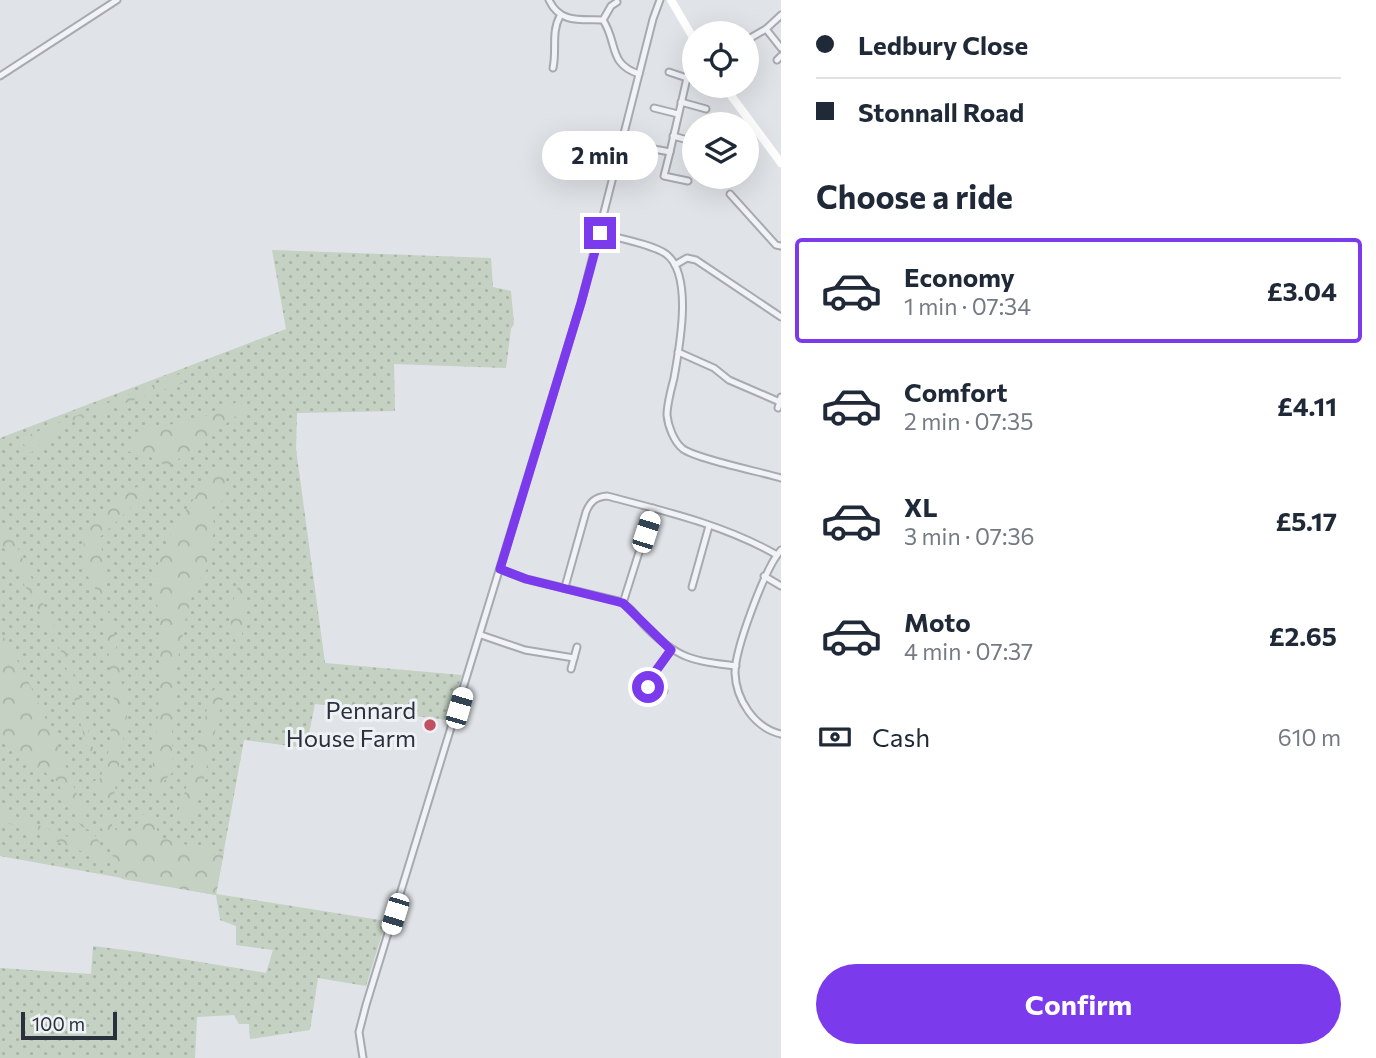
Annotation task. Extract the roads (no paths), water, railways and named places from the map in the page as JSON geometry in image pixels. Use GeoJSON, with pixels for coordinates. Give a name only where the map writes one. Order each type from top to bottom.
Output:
{"type":"FeatureCollection","features":[{"type":"Feature","properties":{"kind":"street"},"geometry":{"type":"LineString","coordinates":[[0,76],[117,0]]}},
{"type":"Feature","properties":{"kind":"street"},"geometry":{"type":"LineString","coordinates":[[548,0],[560,16],[575,20],[603,20]]}},
{"type":"Feature","properties":{"kind":"street"},"geometry":{"type":"LineString","coordinates":[[363,1058],[359,1032],[581,303],[660,0]]}},
{"type":"Feature","properties":{"kind":"street"},"geometry":{"type":"LineString","coordinates":[[671,0],[683,21]]}},
{"type":"Feature","properties":{"kind":"street"},"geometry":{"type":"LineString","coordinates":[[603,20],[617,2]]}},
{"type":"Feature","properties":{"kind":"street"},"geometry":{"type":"LineString","coordinates":[[759,33],[781,15]]}},
{"type":"Feature","properties":{"kind":"street"},"geometry":{"type":"LineString","coordinates":[[553,68],[555,25],[560,16]]}},
{"type":"Feature","properties":{"kind":"street"},"geometry":{"type":"LineString","coordinates":[[603,20],[610,31],[618,63],[639,74]]}},
{"type":"Feature","properties":{"kind":"street"},"geometry":{"type":"LineString","coordinates":[[766,29],[781,48]]}},
{"type":"Feature","properties":{"kind":"street"},"geometry":{"type":"LineString","coordinates":[[555,56],[565,58]]}},
{"type":"Feature","properties":{"kind":"street"},"geometry":{"type":"LineString","coordinates":[[669,72],[687,78],[664,176],[682,180]]}},
{"type":"Feature","properties":{"kind":"street"},"geometry":{"type":"LineString","coordinates":[[733,98],[781,163]]}},
{"type":"Feature","properties":{"kind":"street"},"geometry":{"type":"LineString","coordinates":[[681,102],[706,109]]}},
{"type":"Feature","properties":{"kind":"street"},"geometry":{"type":"LineString","coordinates":[[654,108],[678,114]]}},
{"type":"Feature","properties":{"kind":"street"},"geometry":{"type":"LineString","coordinates":[[673,136],[682,138]]}},
{"type":"Feature","properties":{"kind":"street"},"geometry":{"type":"LineString","coordinates":[[622,143],[670,152]]}},
{"type":"Feature","properties":{"kind":"street"},"geometry":{"type":"LineString","coordinates":[[730,194],[776,245],[781,246]]}},
{"type":"Feature","properties":{"kind":"street"},"geometry":{"type":"LineString","coordinates":[[734,211],[740,204]]}},
{"type":"Feature","properties":{"kind":"street"},"geometry":{"type":"LineString","coordinates":[[600,233],[665,253],[675,265],[682,289],[678,352],[667,413],[675,439],[683,449],[781,478]]}},
{"type":"Feature","properties":{"kind":"street"},"geometry":{"type":"LineString","coordinates":[[675,265],[687,258],[696,260],[781,317]]}},
{"type":"Feature","properties":{"kind":"street"},"geometry":{"type":"LineString","coordinates":[[678,352],[714,368],[729,380],[779,402]]}},
{"type":"Feature","properties":{"kind":"street"},"geometry":{"type":"LineString","coordinates":[[565,587],[586,512],[594,499],[607,496],[709,526],[779,552],[764,576],[736,666],[737,686],[748,711],[764,728],[781,734]]}},
{"type":"Feature","properties":{"kind":"street"},"geometry":{"type":"LineString","coordinates":[[623,603],[653,508]]}},
{"type":"Feature","properties":{"kind":"street"},"geometry":{"type":"LineString","coordinates":[[691,582],[709,526]]}},
{"type":"Feature","properties":{"kind":"street"},"geometry":{"type":"LineString","coordinates":[[500,569],[526,579],[623,603],[671,650],[691,660],[736,666]]}},
{"type":"Feature","properties":{"kind":"street"},"geometry":{"type":"LineString","coordinates":[[764,576],[781,586]]}},
{"type":"Feature","properties":{"kind":"street"},"geometry":{"type":"LineString","coordinates":[[481,635],[525,650],[574,658]]}},
{"type":"Feature","properties":{"kind":"street"},"geometry":{"type":"LineString","coordinates":[[571,669],[577,647]]}},
{"type":"Feature","properties":{"kind":"street"},"geometry":{"type":"LineString","coordinates":[[648,687],[650,679],[671,650]]}},
{"type":"Feature","properties":{"kind":"street"},"geometry":{"type":"LineString","coordinates":[[637,686],[664,691]]}},
{"type":"Feature","properties":{"kind":"place","name":"Pennard House Farm"},"geometry":{"type":"Point","coordinates":[430,725]}}]}
